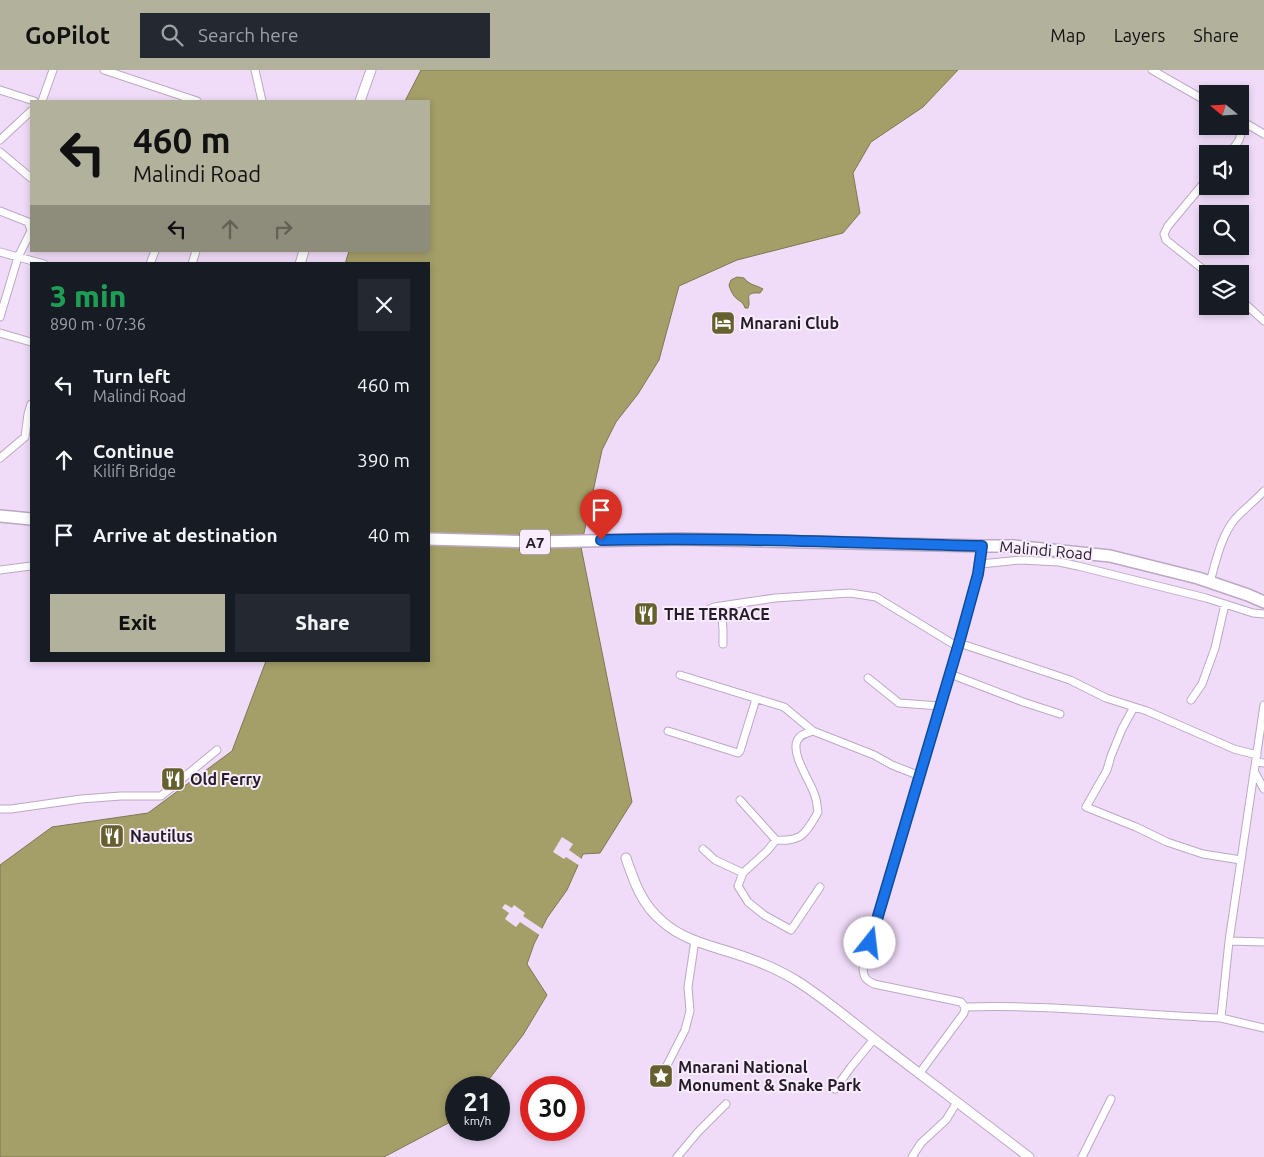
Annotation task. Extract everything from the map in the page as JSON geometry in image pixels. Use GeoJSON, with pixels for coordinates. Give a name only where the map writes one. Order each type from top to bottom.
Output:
{"type":"FeatureCollection","features":[{"type":"Feature","properties":{"kind":"highway"},"geometry":{"type":"LineString","coordinates":[[0,516],[30,519]]}},
{"type":"Feature","properties":{"kind":"highway","name":"Malindi Road"},"geometry":{"type":"LineString","coordinates":[[430,539],[534,542],[640,539],[768,540],[1014,546],[1110,556],[1138,562],[1210,582],[1264,602]]}},
{"type":"Feature","properties":{"kind":"street"},"geometry":{"type":"LineString","coordinates":[[42,100],[53,70]]}},
{"type":"Feature","properties":{"kind":"street"},"geometry":{"type":"LineString","coordinates":[[104,70],[194,100]]}},
{"type":"Feature","properties":{"kind":"street"},"geometry":{"type":"LineString","coordinates":[[255,70],[262,100]]}},
{"type":"Feature","properties":{"kind":"street"},"geometry":{"type":"LineString","coordinates":[[360,100],[371,70]]}},
{"type":"Feature","properties":{"kind":"street"},"geometry":{"type":"LineString","coordinates":[[1152,70],[1199,97]]}},
{"type":"Feature","properties":{"kind":"street"},"geometry":{"type":"LineString","coordinates":[[0,90],[31,100]]}},
{"type":"Feature","properties":{"kind":"street"},"geometry":{"type":"LineString","coordinates":[[0,140],[30,112]]}},
{"type":"Feature","properties":{"kind":"street"},"geometry":{"type":"LineString","coordinates":[[1249,125],[1264,134]]}},
{"type":"Feature","properties":{"kind":"street"},"geometry":{"type":"LineString","coordinates":[[0,152],[30,177]]}},
{"type":"Feature","properties":{"kind":"street"},"geometry":{"type":"LineString","coordinates":[[1199,189],[1168,226],[1164,234],[1166,240],[1199,266]]}},
{"type":"Feature","properties":{"kind":"street"},"geometry":{"type":"LineString","coordinates":[[0,211],[28,222],[30,227]]}},
{"type":"Feature","properties":{"kind":"street"},"geometry":{"type":"LineString","coordinates":[[0,317],[18,256],[30,232]]}},
{"type":"Feature","properties":{"kind":"street"},"geometry":{"type":"LineString","coordinates":[[0,252],[38,262]]}},
{"type":"Feature","properties":{"kind":"street"},"geometry":{"type":"LineString","coordinates":[[1249,307],[1264,321]]}},
{"type":"Feature","properties":{"kind":"street"},"geometry":{"type":"LineString","coordinates":[[0,333],[30,342]]}},
{"type":"Feature","properties":{"kind":"street"},"geometry":{"type":"LineString","coordinates":[[0,458],[25,437],[30,407]]}},
{"type":"Feature","properties":{"kind":"street"},"geometry":{"type":"LineString","coordinates":[[1210,582],[1226,534],[1235,519],[1262,495]]}},
{"type":"Feature","properties":{"kind":"street"},"geometry":{"type":"LineString","coordinates":[[919,1074],[964,1013],[965,1007],[961,1002],[874,984],[865,979],[863,969],[950,674],[980,564],[982,546]]}},
{"type":"Feature","properties":{"kind":"street"},"geometry":{"type":"LineString","coordinates":[[980,564],[1020,560],[1059,562],[1206,598],[1252,613],[1264,614]]}},
{"type":"Feature","properties":{"kind":"street"},"geometry":{"type":"LineString","coordinates":[[0,570],[30,566]]}},
{"type":"Feature","properties":{"kind":"street"},"geometry":{"type":"LineString","coordinates":[[706,611],[714,607],[775,598],[850,593],[876,597],[958,645],[1070,680],[1106,698],[1163,717],[1264,763]]}},
{"type":"Feature","properties":{"kind":"street"},"geometry":{"type":"LineString","coordinates":[[1191,700],[1202,684],[1216,648],[1225,604]]}},
{"type":"Feature","properties":{"kind":"street"},"geometry":{"type":"LineString","coordinates":[[721,606],[724,629],[723,644]]}},
{"type":"Feature","properties":{"kind":"street"},"geometry":{"type":"LineString","coordinates":[[950,674],[1060,714]]}},
{"type":"Feature","properties":{"kind":"street"},"geometry":{"type":"LineString","coordinates":[[680,675],[784,707],[814,731],[920,776]]}},
{"type":"Feature","properties":{"kind":"street"},"geometry":{"type":"LineString","coordinates":[[868,678],[898,704],[940,706]]}},
{"type":"Feature","properties":{"kind":"street"},"geometry":{"type":"LineString","coordinates":[[668,731],[738,753],[756,699]]}},
{"type":"Feature","properties":{"kind":"street"},"geometry":{"type":"LineString","coordinates":[[1221,1018],[1229,941],[1264,705]]}},
{"type":"Feature","properties":{"kind":"street"},"geometry":{"type":"LineString","coordinates":[[1134,707],[1122,729],[1107,770],[1086,807],[1167,842],[1203,854],[1241,860]]}},
{"type":"Feature","properties":{"kind":"street"},"geometry":{"type":"LineString","coordinates":[[740,800],[776,840],[783,841],[804,834],[818,812],[816,797],[798,759],[796,746],[801,735],[814,731]]}},
{"type":"Feature","properties":{"kind":"street"},"geometry":{"type":"LineString","coordinates":[[0,809],[81,799],[161,796],[217,750]]}},
{"type":"Feature","properties":{"kind":"street"},"geometry":{"type":"LineString","coordinates":[[1254,771],[1264,789]]}},
{"type":"Feature","properties":{"kind":"street"},"geometry":{"type":"LineString","coordinates":[[776,840],[743,873],[738,886],[748,902],[764,915],[791,930],[820,887]]}},
{"type":"Feature","properties":{"kind":"street"},"geometry":{"type":"LineString","coordinates":[[703,849],[715,860],[743,873]]}},
{"type":"Feature","properties":{"kind":"street"},"geometry":{"type":"LineString","coordinates":[[626,858],[635,886],[654,915],[664,924],[695,940],[758,962],[796,981],[835,1008],[1029,1157]]}},
{"type":"Feature","properties":{"kind":"street"},"geometry":{"type":"LineString","coordinates":[[662,1075],[685,1030],[690,1010],[688,987],[695,940]]}},
{"type":"Feature","properties":{"kind":"street"},"geometry":{"type":"LineString","coordinates":[[1229,941],[1264,942]]}},
{"type":"Feature","properties":{"kind":"street"},"geometry":{"type":"LineString","coordinates":[[965,1007],[1024,1006],[1221,1018],[1264,1028]]}},
{"type":"Feature","properties":{"kind":"street"},"geometry":{"type":"LineString","coordinates":[[835,1089],[874,1039]]}},
{"type":"Feature","properties":{"kind":"street"},"geometry":{"type":"LineString","coordinates":[[1082,1157],[1111,1099]]}},
{"type":"Feature","properties":{"kind":"street"},"geometry":{"type":"LineString","coordinates":[[912,1157],[921,1143],[946,1120],[957,1102]]}},
{"type":"Feature","properties":{"kind":"street"},"geometry":{"type":"LineString","coordinates":[[677,1157],[698,1132],[726,1104]]}},
{"type":"Feature","properties":{"kind":"shaded area"},"geometry":{"type":"Polygon","coordinates":[[[421,70],[958,70],[923,107],[871,142],[853,173],[860,213],[843,233],[737,260],[679,286],[659,360],[638,394],[616,422],[602,450],[581,547],[632,802],[600,853],[583,854],[567,890],[547,918],[534,944],[527,964],[547,995],[523,1035],[491,1076],[445,1076],[445,1125],[384,1157],[0,1157],[0,865],[52,827],[148,813],[232,751],[266,662],[430,662],[430,262],[346,262],[349,252],[430,252],[430,100],[406,100],[421,70]]]}},
{"type":"Feature","properties":{"kind":"shaded area"},"geometry":{"type":"Polygon","coordinates":[[[737,277],[744,278],[750,284],[763,289],[760,293],[749,295],[748,308],[745,308],[742,302],[734,296],[730,288],[731,280],[737,277]]]}},
{"type":"Feature","properties":{"kind":"pier"},"geometry":{"type":"Polygon","coordinates":[[[562,837],[573,844],[569,850],[583,860],[580,866],[566,857],[564,859],[553,852],[562,837]]]}},
{"type":"Feature","properties":{"kind":"pier"},"geometry":{"type":"Polygon","coordinates":[[[505,904],[512,908],[514,905],[525,913],[523,916],[544,930],[541,936],[520,922],[516,927],[505,919],[509,913],[502,908],[505,904]]]}},
{"type":"Feature","properties":{"kind":"place","name":"Mnarani Club"},"geometry":{"type":"Point","coordinates":[723,323]}},
{"type":"Feature","properties":{"kind":"place","name":"THE TERRACE"},"geometry":{"type":"Point","coordinates":[646,614]}},
{"type":"Feature","properties":{"kind":"place","name":"Old Ferry"},"geometry":{"type":"Point","coordinates":[173,779]}},
{"type":"Feature","properties":{"kind":"place","name":"Nautilus"},"geometry":{"type":"Point","coordinates":[112,836]}},
{"type":"Feature","properties":{"kind":"place","name":"Mnarani National Monument & Snake Park"},"geometry":{"type":"Point","coordinates":[661,1076]}},
{"type":"Feature","properties":{"kind":"route"},"geometry":{"type":"LineString","coordinates":[[601,540],[768,540],[982,546],[978,574],[959,643],[870,943]]}}]}
